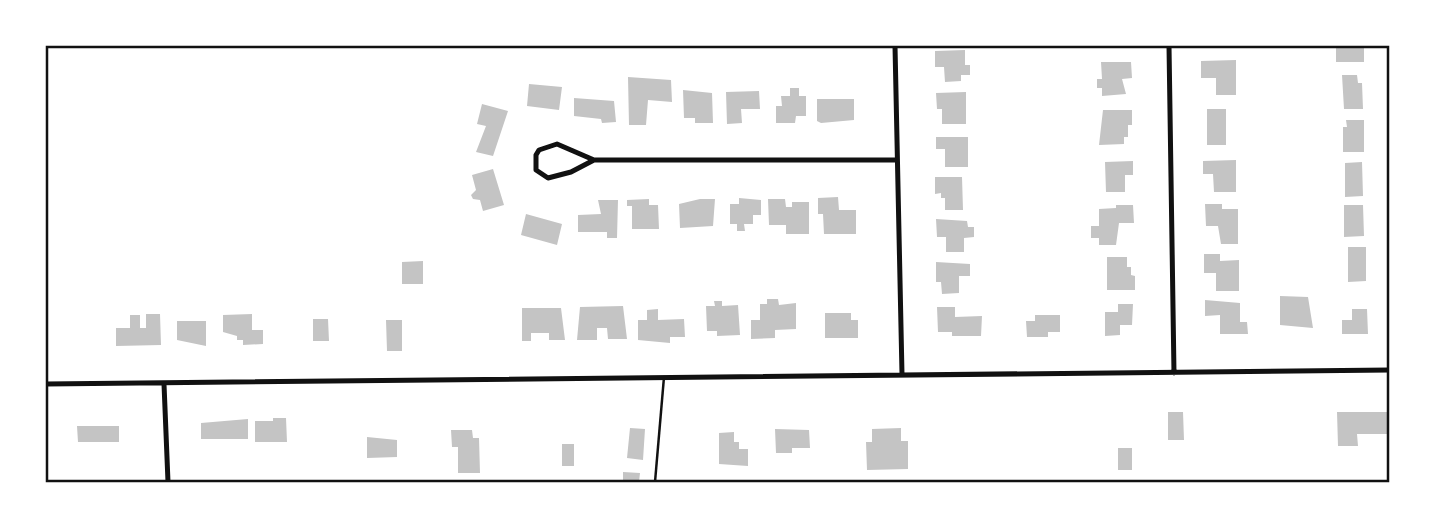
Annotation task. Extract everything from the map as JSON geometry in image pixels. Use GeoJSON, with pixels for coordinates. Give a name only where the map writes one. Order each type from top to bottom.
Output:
{"type":"FeatureCollection","features":[{"type":"Feature","properties":{"kind":"street"},"geometry":{"type":"LineString","coordinates":[[895,46],[902,374]]}},
{"type":"Feature","properties":{"kind":"street"},"geometry":{"type":"LineString","coordinates":[[1169,46],[1174,373]]}},
{"type":"Feature","properties":{"kind":"street"},"geometry":{"type":"LineString","coordinates":[[594,160],[571,172],[548,178],[536,170],[535,163],[539,150],[556,144],[594,160],[896,160]]}},
{"type":"Feature","properties":{"kind":"street"},"geometry":{"type":"LineString","coordinates":[[46,384],[1390,370]]}},
{"type":"Feature","properties":{"kind":"street"},"geometry":{"type":"LineString","coordinates":[[164,384],[168,482]]}},
{"type":"Feature","properties":{"kind":"lane"},"geometry":{"type":"LineString","coordinates":[[656,482],[664,377]]}},
{"type":"Feature","properties":{"kind":"building"},"geometry":{"type":"Polygon","coordinates":[[[1336,46],[1364,46],[1364,62],[1336,62],[1336,46]]]}},
{"type":"Feature","properties":{"kind":"building"},"geometry":{"type":"Polygon","coordinates":[[[965,50],[965,65],[970,65],[970,75],[961,75],[961,81],[945,82],[944,67],[935,67],[935,51],[965,50]]]}},
{"type":"Feature","properties":{"kind":"building"},"geometry":{"type":"Polygon","coordinates":[[[1236,60],[1236,95],[1216,95],[1216,78],[1201,78],[1201,61],[1236,60]]]}},
{"type":"Feature","properties":{"kind":"building"},"geometry":{"type":"Polygon","coordinates":[[[1101,62],[1131,62],[1132,78],[1122,79],[1126,94],[1102,96],[1102,88],[1097,88],[1097,79],[1102,79],[1101,62]]]}},
{"type":"Feature","properties":{"kind":"building"},"geometry":{"type":"Polygon","coordinates":[[[1342,75],[1357,75],[1358,83],[1362,83],[1363,109],[1344,109],[1342,75]]]}},
{"type":"Feature","properties":{"kind":"building"},"geometry":{"type":"Polygon","coordinates":[[[628,77],[671,80],[672,102],[648,100],[646,125],[629,125],[628,77]]]}},
{"type":"Feature","properties":{"kind":"building"},"geometry":{"type":"Polygon","coordinates":[[[529,84],[562,87],[559,110],[527,106],[529,84]]]}},
{"type":"Feature","properties":{"kind":"building"},"geometry":{"type":"Polygon","coordinates":[[[790,88],[799,88],[799,96],[806,96],[806,116],[796,116],[795,123],[776,123],[776,106],[782,106],[781,96],[790,96],[790,88]]]}},
{"type":"Feature","properties":{"kind":"building"},"geometry":{"type":"Polygon","coordinates":[[[683,90],[712,93],[713,123],[695,123],[695,118],[684,118],[683,90]]]}},
{"type":"Feature","properties":{"kind":"building"},"geometry":{"type":"Polygon","coordinates":[[[759,91],[760,109],[741,109],[742,123],[727,124],[726,92],[759,91]]]}},
{"type":"Feature","properties":{"kind":"building"},"geometry":{"type":"Polygon","coordinates":[[[966,92],[966,124],[942,124],[942,109],[937,109],[936,93],[966,92]]]}},
{"type":"Feature","properties":{"kind":"building"},"geometry":{"type":"Polygon","coordinates":[[[574,98],[614,101],[616,122],[602,123],[601,119],[574,116],[574,98]]]}},
{"type":"Feature","properties":{"kind":"building"},"geometry":{"type":"Polygon","coordinates":[[[817,99],[854,99],[854,120],[821,123],[817,121],[817,99]]]}},
{"type":"Feature","properties":{"kind":"building"},"geometry":{"type":"Polygon","coordinates":[[[482,104],[508,111],[493,156],[476,152],[486,126],[477,124],[482,104]]]}},
{"type":"Feature","properties":{"kind":"building"},"geometry":{"type":"Polygon","coordinates":[[[1207,109],[1226,109],[1226,145],[1207,145],[1207,109]]]}},
{"type":"Feature","properties":{"kind":"building"},"geometry":{"type":"Polygon","coordinates":[[[1103,110],[1132,110],[1132,125],[1128,125],[1128,137],[1124,137],[1124,144],[1099,145],[1103,110]]]}},
{"type":"Feature","properties":{"kind":"building"},"geometry":{"type":"Polygon","coordinates":[[[1346,120],[1364,120],[1364,152],[1343,152],[1343,127],[1347,127],[1346,120]]]}},
{"type":"Feature","properties":{"kind":"building"},"geometry":{"type":"Polygon","coordinates":[[[936,137],[968,137],[968,167],[945,167],[945,149],[936,149],[936,137]]]}},
{"type":"Feature","properties":{"kind":"building"},"geometry":{"type":"Polygon","coordinates":[[[1236,160],[1236,192],[1214,192],[1213,174],[1203,174],[1203,161],[1236,160]]]}},
{"type":"Feature","properties":{"kind":"building"},"geometry":{"type":"Polygon","coordinates":[[[1133,161],[1133,175],[1125,175],[1125,192],[1106,192],[1105,162],[1133,161]]]}},
{"type":"Feature","properties":{"kind":"building"},"geometry":{"type":"Polygon","coordinates":[[[1362,162],[1363,196],[1345,197],[1345,163],[1362,162]]]}},
{"type":"Feature","properties":{"kind":"building"},"geometry":{"type":"Polygon","coordinates":[[[493,169],[504,205],[483,211],[480,200],[473,199],[471,195],[476,190],[472,175],[493,169]]]}},
{"type":"Feature","properties":{"kind":"building"},"geometry":{"type":"Polygon","coordinates":[[[935,177],[962,177],[963,210],[945,210],[945,198],[941,198],[941,193],[935,194],[935,177]]]}},
{"type":"Feature","properties":{"kind":"building"},"geometry":{"type":"Polygon","coordinates":[[[838,197],[839,210],[856,210],[856,234],[824,234],[823,214],[818,214],[818,198],[838,197]]]}},
{"type":"Feature","properties":{"kind":"building"},"geometry":{"type":"Polygon","coordinates":[[[739,198],[761,200],[761,215],[753,215],[753,224],[744,224],[745,231],[737,231],[737,224],[730,224],[730,204],[739,204],[739,198]]]}},
{"type":"Feature","properties":{"kind":"building"},"geometry":{"type":"Polygon","coordinates":[[[649,199],[649,205],[658,205],[659,229],[632,229],[632,206],[627,206],[627,200],[649,199]]]}},
{"type":"Feature","properties":{"kind":"building"},"geometry":{"type":"Polygon","coordinates":[[[715,199],[713,226],[680,228],[679,204],[715,199]]]}},
{"type":"Feature","properties":{"kind":"building"},"geometry":{"type":"Polygon","coordinates":[[[768,199],[785,199],[786,207],[792,207],[792,202],[809,202],[809,234],[786,234],[786,225],[769,225],[768,199]]]}},
{"type":"Feature","properties":{"kind":"building"},"geometry":{"type":"Polygon","coordinates":[[[598,200],[618,200],[617,238],[607,238],[607,232],[578,232],[578,215],[601,214],[598,200]]]}},
{"type":"Feature","properties":{"kind":"building"},"geometry":{"type":"Polygon","coordinates":[[[1205,204],[1222,204],[1222,209],[1238,209],[1238,244],[1221,244],[1218,226],[1206,226],[1205,204]]]}},
{"type":"Feature","properties":{"kind":"building"},"geometry":{"type":"Polygon","coordinates":[[[1116,205],[1133,205],[1134,223],[1119,223],[1116,245],[1099,245],[1099,238],[1091,238],[1091,226],[1099,226],[1099,209],[1116,208],[1116,205]]]}},
{"type":"Feature","properties":{"kind":"building"},"geometry":{"type":"Polygon","coordinates":[[[1344,205],[1363,205],[1364,236],[1344,237],[1344,205]]]}},
{"type":"Feature","properties":{"kind":"building"},"geometry":{"type":"Polygon","coordinates":[[[526,214],[562,224],[557,245],[521,235],[526,214]]]}},
{"type":"Feature","properties":{"kind":"building"},"geometry":{"type":"Polygon","coordinates":[[[936,219],[967,221],[968,227],[974,227],[974,237],[964,238],[964,252],[946,252],[946,237],[937,237],[936,219]]]}},
{"type":"Feature","properties":{"kind":"building"},"geometry":{"type":"Polygon","coordinates":[[[1348,247],[1366,247],[1366,281],[1348,282],[1348,247]]]}},
{"type":"Feature","properties":{"kind":"building"},"geometry":{"type":"Polygon","coordinates":[[[1204,254],[1220,254],[1220,261],[1239,260],[1239,291],[1216,291],[1216,273],[1204,273],[1204,254]]]}},
{"type":"Feature","properties":{"kind":"building"},"geometry":{"type":"Polygon","coordinates":[[[1107,257],[1127,257],[1127,267],[1131,267],[1131,275],[1135,276],[1135,290],[1107,290],[1107,257]]]}},
{"type":"Feature","properties":{"kind":"building"},"geometry":{"type":"Polygon","coordinates":[[[423,261],[423,284],[402,284],[402,262],[423,261]]]}},
{"type":"Feature","properties":{"kind":"building"},"geometry":{"type":"Polygon","coordinates":[[[936,262],[970,264],[970,276],[959,276],[959,293],[942,294],[941,282],[936,282],[936,262]]]}},
{"type":"Feature","properties":{"kind":"building"},"geometry":{"type":"Polygon","coordinates":[[[1280,296],[1308,297],[1313,328],[1280,325],[1280,296]]]}},
{"type":"Feature","properties":{"kind":"building"},"geometry":{"type":"Polygon","coordinates":[[[767,299],[778,299],[779,305],[796,303],[796,329],[775,330],[775,338],[751,339],[751,320],[760,320],[760,304],[767,304],[767,299]]]}},
{"type":"Feature","properties":{"kind":"building"},"geometry":{"type":"Polygon","coordinates":[[[1205,300],[1240,303],[1240,322],[1247,322],[1248,334],[1220,334],[1220,315],[1205,316],[1205,300]]]}},
{"type":"Feature","properties":{"kind":"building"},"geometry":{"type":"Polygon","coordinates":[[[714,301],[722,301],[722,306],[738,305],[740,335],[717,336],[717,331],[707,331],[706,306],[715,306],[714,301]]]}},
{"type":"Feature","properties":{"kind":"building"},"geometry":{"type":"Polygon","coordinates":[[[1118,304],[1133,304],[1132,325],[1120,325],[1120,335],[1105,336],[1105,312],[1118,312],[1118,304]]]}},
{"type":"Feature","properties":{"kind":"building"},"geometry":{"type":"Polygon","coordinates":[[[623,306],[627,339],[608,339],[607,328],[597,328],[597,340],[577,340],[580,307],[623,306]]]}},
{"type":"Feature","properties":{"kind":"building"},"geometry":{"type":"Polygon","coordinates":[[[937,307],[955,307],[955,317],[982,316],[981,336],[952,336],[952,332],[938,332],[937,307]]]}},
{"type":"Feature","properties":{"kind":"building"},"geometry":{"type":"Polygon","coordinates":[[[522,308],[561,308],[565,340],[549,340],[549,333],[531,333],[531,341],[522,341],[522,308]]]}},
{"type":"Feature","properties":{"kind":"building"},"geometry":{"type":"Polygon","coordinates":[[[658,309],[658,320],[684,319],[685,337],[670,337],[670,343],[638,340],[638,320],[647,320],[647,310],[658,309]]]}},
{"type":"Feature","properties":{"kind":"building"},"geometry":{"type":"Polygon","coordinates":[[[1352,309],[1367,309],[1368,334],[1342,334],[1342,320],[1352,320],[1352,309]]]}},
{"type":"Feature","properties":{"kind":"building"},"geometry":{"type":"Polygon","coordinates":[[[825,313],[851,313],[851,320],[858,320],[858,338],[825,338],[825,313]]]}},
{"type":"Feature","properties":{"kind":"building"},"geometry":{"type":"Polygon","coordinates":[[[146,314],[160,314],[161,345],[116,346],[116,328],[130,328],[130,315],[140,315],[140,328],[146,328],[146,314]]]}},
{"type":"Feature","properties":{"kind":"building"},"geometry":{"type":"Polygon","coordinates":[[[252,314],[252,330],[263,330],[263,344],[243,345],[243,340],[237,340],[237,336],[223,332],[223,315],[252,314]]]}},
{"type":"Feature","properties":{"kind":"building"},"geometry":{"type":"Polygon","coordinates":[[[1035,315],[1060,315],[1060,332],[1048,332],[1048,337],[1027,337],[1026,321],[1035,321],[1035,315]]]}},
{"type":"Feature","properties":{"kind":"building"},"geometry":{"type":"Polygon","coordinates":[[[313,319],[328,319],[329,341],[313,341],[313,319]]]}},
{"type":"Feature","properties":{"kind":"building"},"geometry":{"type":"Polygon","coordinates":[[[386,320],[402,320],[402,351],[387,351],[386,320]]]}},
{"type":"Feature","properties":{"kind":"building"},"geometry":{"type":"Polygon","coordinates":[[[177,321],[206,321],[206,346],[177,340],[177,321]]]}},
{"type":"Feature","properties":{"kind":"building"},"geometry":{"type":"Polygon","coordinates":[[[1168,412],[1183,412],[1184,440],[1168,440],[1168,412]]]}},
{"type":"Feature","properties":{"kind":"building"},"geometry":{"type":"Polygon","coordinates":[[[1337,412],[1390,412],[1390,434],[1357,434],[1358,446],[1338,446],[1337,412]]]}},
{"type":"Feature","properties":{"kind":"building"},"geometry":{"type":"Polygon","coordinates":[[[273,418],[286,418],[287,442],[255,442],[255,421],[273,421],[273,418]]]}},
{"type":"Feature","properties":{"kind":"building"},"geometry":{"type":"Polygon","coordinates":[[[248,419],[248,439],[201,439],[201,423],[248,419]]]}},
{"type":"Feature","properties":{"kind":"building"},"geometry":{"type":"Polygon","coordinates":[[[77,426],[119,426],[119,442],[78,442],[77,426]]]}},
{"type":"Feature","properties":{"kind":"building"},"geometry":{"type":"Polygon","coordinates":[[[630,428],[645,429],[643,460],[627,458],[630,428]]]}},
{"type":"Feature","properties":{"kind":"building"},"geometry":{"type":"Polygon","coordinates":[[[901,428],[901,441],[908,441],[908,469],[867,470],[866,442],[872,442],[872,429],[901,428]]]}},
{"type":"Feature","properties":{"kind":"building"},"geometry":{"type":"Polygon","coordinates":[[[775,429],[809,430],[810,448],[792,448],[792,453],[776,453],[775,429]]]}},
{"type":"Feature","properties":{"kind":"building"},"geometry":{"type":"Polygon","coordinates":[[[451,430],[472,430],[473,438],[479,438],[480,473],[458,473],[458,447],[452,447],[451,430]]]}},
{"type":"Feature","properties":{"kind":"building"},"geometry":{"type":"Polygon","coordinates":[[[734,432],[734,442],[739,442],[739,449],[748,449],[748,466],[719,464],[719,433],[734,432]]]}},
{"type":"Feature","properties":{"kind":"building"},"geometry":{"type":"Polygon","coordinates":[[[367,437],[397,440],[397,457],[367,458],[367,437]]]}},
{"type":"Feature","properties":{"kind":"building"},"geometry":{"type":"Polygon","coordinates":[[[562,444],[574,444],[574,466],[562,466],[562,444]]]}},
{"type":"Feature","properties":{"kind":"building"},"geometry":{"type":"Polygon","coordinates":[[[1118,448],[1132,448],[1132,470],[1118,470],[1118,448]]]}},
{"type":"Feature","properties":{"kind":"building"},"geometry":{"type":"Polygon","coordinates":[[[623,472],[640,473],[639,482],[623,482],[623,472]]]}}]}
